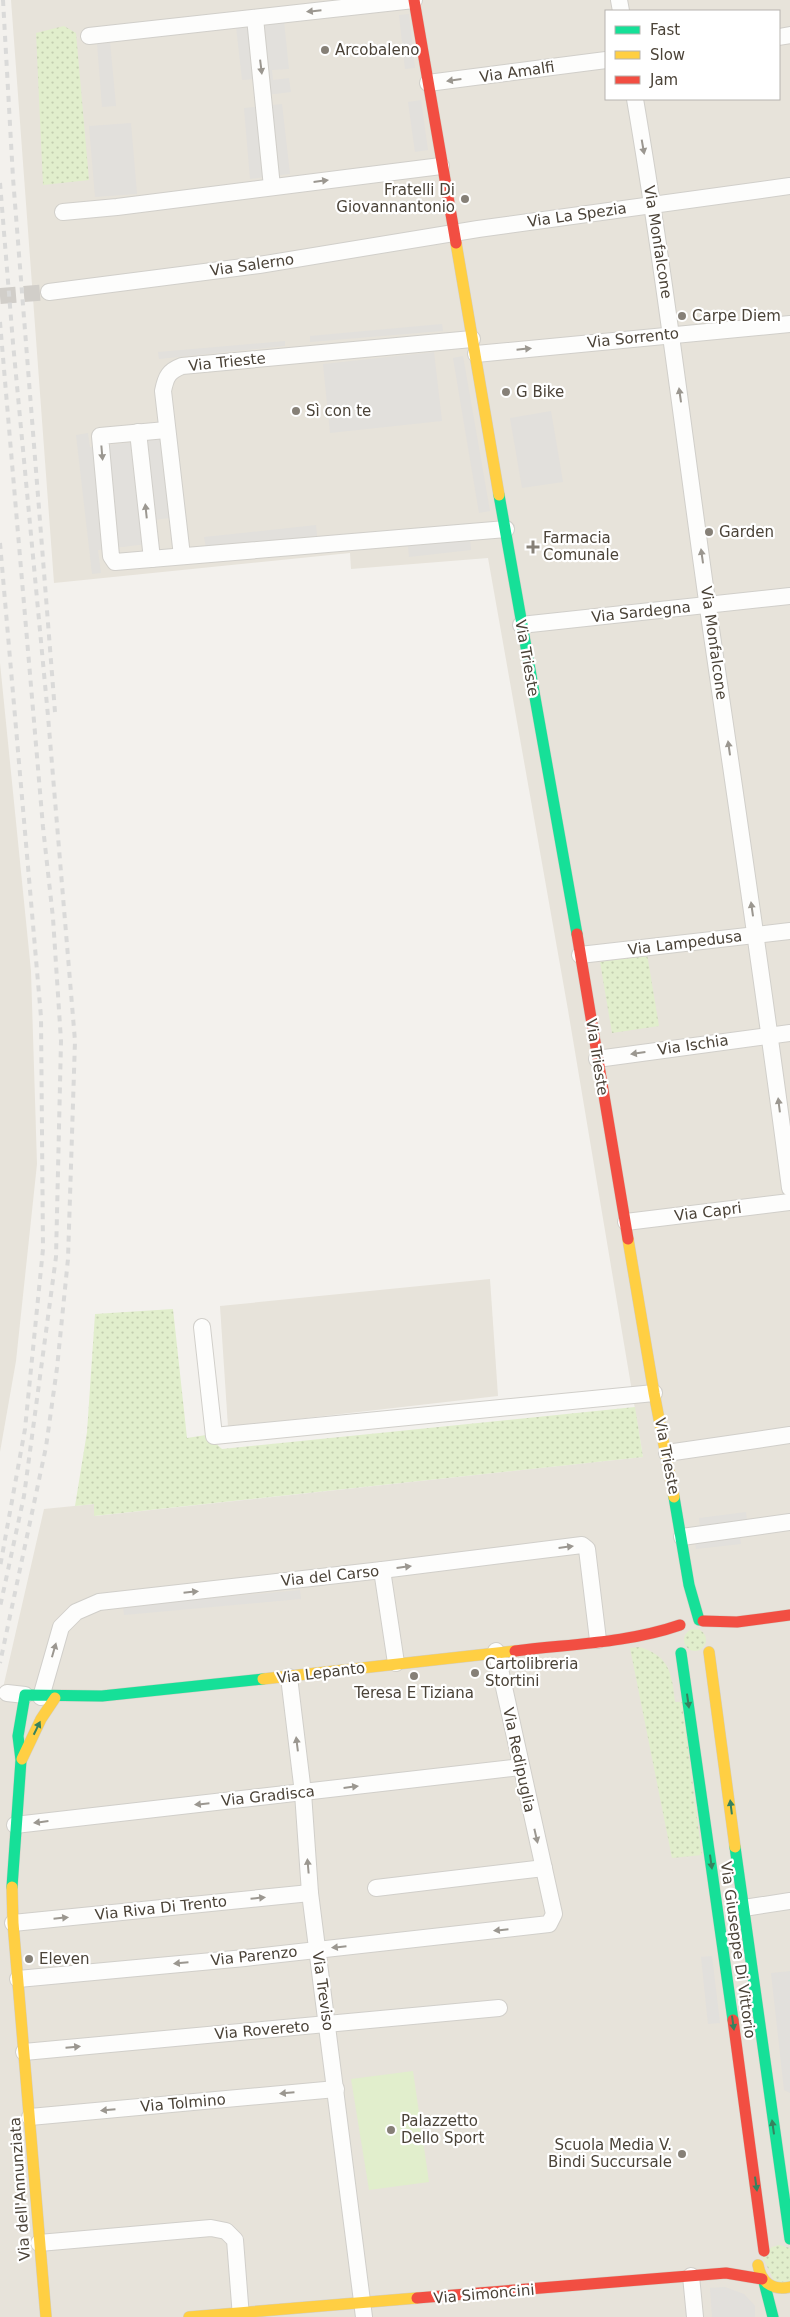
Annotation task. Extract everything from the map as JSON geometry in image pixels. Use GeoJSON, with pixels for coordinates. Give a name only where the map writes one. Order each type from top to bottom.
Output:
{"type":"FeatureCollection","features":[{"type":"Feature","properties":{"kind":"street","name":"Via Trieste"},"geometry":{"type":"LineString","coordinates":[[89,36],[414,0],[654,1393],[667,1453],[689,1584],[701,1621]]}},
{"type":"Feature","properties":{"kind":"street"},"geometry":{"type":"LineString","coordinates":[[255,18],[272,187]]}},
{"type":"Feature","properties":{"kind":"street","name":"Via Amalfi"},"geometry":{"type":"LineString","coordinates":[[428,83],[605,60]]}},
{"type":"Feature","properties":{"kind":"street","name":"Via Monfalcone"},"geometry":{"type":"LineString","coordinates":[[635,100],[672,334],[708,605],[771,1035],[790,1188]]}},
{"type":"Feature","properties":{"kind":"street"},"geometry":{"type":"LineString","coordinates":[[63,212],[117,207],[442,166]]}},
{"type":"Feature","properties":{"kind":"street","name":"Via La Spezia"},"geometry":{"type":"LineString","coordinates":[[454,233],[790,186]]}},
{"type":"Feature","properties":{"kind":"street","name":"Via Salerno"},"geometry":{"type":"LineString","coordinates":[[49,292],[259,265],[454,233]]}},
{"type":"Feature","properties":{"kind":"street","name":"Via Sorrento"},"geometry":{"type":"LineString","coordinates":[[474,347],[790,324]]}},
{"type":"Feature","properties":{"kind":"street","name":"Via Trieste"},"geometry":{"type":"LineString","coordinates":[[182,556],[163,391],[166,377],[171,370],[182,366],[474,347]]}},
{"type":"Feature","properties":{"kind":"street"},"geometry":{"type":"LineString","coordinates":[[166,430],[100,436],[111,556],[115,562],[506,529]]}},
{"type":"Feature","properties":{"kind":"street"},"geometry":{"type":"LineString","coordinates":[[138,432],[152,559]]}},
{"type":"Feature","properties":{"kind":"street","name":"Via Sardegna"},"geometry":{"type":"LineString","coordinates":[[521,625],[790,596]]}},
{"type":"Feature","properties":{"kind":"street","name":"Via Lampedusa"},"geometry":{"type":"LineString","coordinates":[[580,955],[790,931]]}},
{"type":"Feature","properties":{"kind":"street","name":"Via Ischia"},"geometry":{"type":"LineString","coordinates":[[597,1059],[790,1033]]}},
{"type":"Feature","properties":{"kind":"street","name":"Via Capri"},"geometry":{"type":"LineString","coordinates":[[626,1222],[790,1202]]}},
{"type":"Feature","properties":{"kind":"street"},"geometry":{"type":"LineString","coordinates":[[202,1327],[214,1436],[654,1393]]}},
{"type":"Feature","properties":{"kind":"street"},"geometry":{"type":"LineString","coordinates":[[667,1453],[790,1435]]}},
{"type":"Feature","properties":{"kind":"street"},"geometry":{"type":"LineString","coordinates":[[682,1537],[790,1522]]}},
{"type":"Feature","properties":{"kind":"street","name":"Via del Carso"},"geometry":{"type":"LineString","coordinates":[[41,1697],[61,1627],[76,1612],[98,1602],[582,1545],[587,1549],[598,1640]]}},
{"type":"Feature","properties":{"kind":"street"},"geometry":{"type":"LineString","coordinates":[[382,1570],[396,1663]]}},
{"type":"Feature","properties":{"kind":"street","name":"Via Trieste"},"geometry":{"type":"LineString","coordinates":[[682,1624],[689,1584]]}},
{"type":"Feature","properties":{"kind":"street"},"geometry":{"type":"LineString","coordinates":[[737,1622],[717,1635],[709,1652],[679,1650],[675,1635],[682,1624],[701,1621],[737,1622],[790,1616]]}},
{"type":"Feature","properties":{"kind":"street"},"geometry":{"type":"LineString","coordinates":[[701,1621],[717,1635]]}},
{"type":"Feature","properties":{"kind":"street","name":"Via Lepanto"},"geometry":{"type":"LineString","coordinates":[[7,1693],[41,1697],[120,1695],[289,1677],[496,1651],[634,1637],[682,1624]]}},
{"type":"Feature","properties":{"kind":"street","name":"Via Lepanto"},"geometry":{"type":"LineString","coordinates":[[634,1637],[679,1650]]}},
{"type":"Feature","properties":{"kind":"street","name":"Via Giuseppe Di Vittorio"},"geometry":{"type":"LineString","coordinates":[[679,1650],[758,2198],[761,2255],[758,2266],[763,2280]]}},
{"type":"Feature","properties":{"kind":"street","name":"Via Redipuglia"},"geometry":{"type":"LineString","coordinates":[[496,1651],[554,1914],[549,1924]]}},
{"type":"Feature","properties":{"kind":"street","name":"Via Giuseppe Di Vittorio"},"geometry":{"type":"LineString","coordinates":[[709,1652],[782,2193],[790,2239]]}},
{"type":"Feature","properties":{"kind":"street","name":"Via Treviso"},"geometry":{"type":"LineString","coordinates":[[289,1677],[303,1793],[310,1893],[363,2311]]}},
{"type":"Feature","properties":{"kind":"street","name":"Via dell'Annunziata"},"geometry":{"type":"LineString","coordinates":[[41,1697],[18,1736],[22,1760],[12,1875],[13,1923],[46,2317]]}},
{"type":"Feature","properties":{"kind":"street","name":"Via dell'Annunziata"},"geometry":{"type":"LineString","coordinates":[[22,1760],[41,1719],[41,1697]]}},
{"type":"Feature","properties":{"kind":"street","name":"Via Gradisca"},"geometry":{"type":"LineString","coordinates":[[15,1825],[303,1793],[520,1766]]}},
{"type":"Feature","properties":{"kind":"street"},"geometry":{"type":"LineString","coordinates":[[376,1888],[544,1868]]}},
{"type":"Feature","properties":{"kind":"street","name":"Via Riva Di Trento"},"geometry":{"type":"LineString","coordinates":[[13,1923],[310,1893]]}},
{"type":"Feature","properties":{"kind":"street"},"geometry":{"type":"LineString","coordinates":[[744,1908],[790,1901]]}},
{"type":"Feature","properties":{"kind":"street","name":"Via Parenzo"},"geometry":{"type":"LineString","coordinates":[[18,1980],[317,1950],[549,1924]]}},
{"type":"Feature","properties":{"kind":"street","name":"Via Rovereto"},"geometry":{"type":"LineString","coordinates":[[24,2052],[499,2008]]}},
{"type":"Feature","properties":{"kind":"street","name":"Via Tolmino"},"geometry":{"type":"LineString","coordinates":[[30,2117],[336,2089]]}},
{"type":"Feature","properties":{"kind":"street"},"geometry":{"type":"LineString","coordinates":[[39,2243],[211,2228],[226,2231],[234,2240],[241,2315]]}},
{"type":"Feature","properties":{"kind":"street","name":"Via Simoncini"},"geometry":{"type":"LineString","coordinates":[[726,2273],[761,2255],[777,2244],[790,2245]]}},
{"type":"Feature","properties":{"kind":"street","name":"Via Simoncini"},"geometry":{"type":"LineString","coordinates":[[190,2317],[363,2311],[726,2273],[763,2280],[775,2288],[790,2287]]}},
{"type":"Feature","properties":{"kind":"street"},"geometry":{"type":"LineString","coordinates":[[691,2276],[695,2317]]}},
{"type":"Feature","properties":{"kind":"street"},"geometry":{"type":"LineString","coordinates":[[763,2280],[773,2317]]}},
{"type":"Feature","properties":{"kind":"shaded area"},"geometry":{"type":"Polygon","coordinates":[[[11,0],[790,0],[790,2317],[0,2317],[0,1701],[44,1509],[94,1504],[95,1516],[643,1457],[568,1010],[488,558],[351,569],[350,553],[54,583],[11,0]]]}},
{"type":"Feature","properties":{"kind":"shaded area"},"geometry":{"type":"Polygon","coordinates":[[[409,14],[415,68],[405,69],[399,15],[409,14]]]}},
{"type":"Feature","properties":{"kind":"shaded area"},"geometry":{"type":"Polygon","coordinates":[[[284,21],[289,69],[272,70],[273,80],[289,78],[291,92],[258,96],[256,79],[242,80],[236,27],[284,21]]]}},
{"type":"Feature","properties":{"kind":"shaded area"},"geometry":{"type":"Polygon","coordinates":[[[110,42],[116,106],[102,107],[97,43],[110,42]]]}},
{"type":"Feature","properties":{"kind":"shaded area"},"geometry":{"type":"Polygon","coordinates":[[[421,100],[428,150],[415,152],[408,102],[421,100]]]}},
{"type":"Feature","properties":{"kind":"shaded area"},"geometry":{"type":"Polygon","coordinates":[[[282,104],[290,174],[250,179],[244,108],[282,104]]]}},
{"type":"Feature","properties":{"kind":"shaded area"},"geometry":{"type":"Polygon","coordinates":[[[131,123],[137,194],[95,197],[89,126],[131,123]]]}},
{"type":"Feature","properties":{"kind":"shaded area"},"geometry":{"type":"Polygon","coordinates":[[[442,324],[443,331],[310,342],[310,336],[442,324]]]}},
{"type":"Feature","properties":{"kind":"shaded area"},"geometry":{"type":"Polygon","coordinates":[[[285,341],[285,346],[159,359],[158,352],[285,341]]]}},
{"type":"Feature","properties":{"kind":"shaded area"},"geometry":{"type":"Polygon","coordinates":[[[434,352],[442,421],[330,433],[323,364],[434,352]]]}},
{"type":"Feature","properties":{"kind":"shaded area"},"geometry":{"type":"Polygon","coordinates":[[[463,356],[490,511],[479,513],[453,358],[463,356]]]}},
{"type":"Feature","properties":{"kind":"shaded area"},"geometry":{"type":"Polygon","coordinates":[[[551,411],[563,482],[522,488],[510,418],[551,411]]]}},
{"type":"Feature","properties":{"kind":"shaded area"},"geometry":{"type":"Polygon","coordinates":[[[88,433],[90,447],[161,439],[170,518],[145,521],[147,544],[98,550],[101,573],[92,574],[76,435],[88,433]]]}},
{"type":"Feature","properties":{"kind":"shaded area"},"geometry":{"type":"Polygon","coordinates":[[[316,525],[317,536],[206,548],[204,537],[316,525]]]}},
{"type":"Feature","properties":{"kind":"shaded area"},"geometry":{"type":"Polygon","coordinates":[[[470,539],[471,550],[409,557],[408,546],[470,539]]]}},
{"type":"Feature","properties":{"kind":"shaded area"},"geometry":{"type":"Polygon","coordinates":[[[0,663],[31,971],[37,1164],[16,1361],[0,1452],[0,663]]]}},
{"type":"Feature","properties":{"kind":"shaded area"},"geometry":{"type":"Polygon","coordinates":[[[490,1279],[498,1396],[228,1427],[220,1306],[490,1279]]]}},
{"type":"Feature","properties":{"kind":"shaded area"},"geometry":{"type":"Polygon","coordinates":[[[746,1512],[747,1521],[700,1527],[699,1518],[746,1512]]]}},
{"type":"Feature","properties":{"kind":"shaded area"},"geometry":{"type":"Polygon","coordinates":[[[740,1536],[741,1544],[696,1549],[695,1541],[740,1536]]]}},
{"type":"Feature","properties":{"kind":"shaded area"},"geometry":{"type":"Polygon","coordinates":[[[300,1590],[301,1599],[124,1615],[123,1606],[300,1590]]]}},
{"type":"Feature","properties":{"kind":"shaded area"},"geometry":{"type":"Polygon","coordinates":[[[712,1956],[720,2023],[708,2024],[701,1957],[712,1956]]]}},
{"type":"Feature","properties":{"kind":"shaded area"},"geometry":{"type":"Polygon","coordinates":[[[790,1971],[790,2093],[784,2090],[771,1973],[790,1971]]]}},
{"type":"Feature","properties":{"kind":"shaded area"},"geometry":{"type":"Polygon","coordinates":[[[725,2287],[744,2294],[755,2306],[755,2317],[712,2317],[710,2288],[725,2287]]]}},
{"type":"Feature","properties":{"kind":"green space"},"geometry":{"type":"Polygon","coordinates":[[[64,26],[76,33],[89,180],[43,185],[36,33],[64,26]]]}},
{"type":"Feature","properties":{"kind":"green space"},"geometry":{"type":"Polygon","coordinates":[[[647,954],[659,1026],[612,1033],[600,962],[647,954]]]}},
{"type":"Feature","properties":{"kind":"green space"},"geometry":{"type":"Polygon","coordinates":[[[173,1309],[187,1438],[206,1435],[222,1449],[635,1407],[643,1457],[94,1516],[94,1504],[75,1506],[87,1432],[95,1314],[173,1309]]]}},
{"type":"Feature","properties":{"kind":"green space"},"geometry":{"type":"Polygon","coordinates":[[[695,1629],[703,1632],[706,1640],[703,1648],[695,1651],[687,1648],[684,1640],[687,1632],[695,1629]]]}},
{"type":"Feature","properties":{"kind":"green space"},"geometry":{"type":"Polygon","coordinates":[[[639,1647],[657,1655],[668,1667],[675,1702],[682,1702],[702,1855],[672,1858],[630,1648],[639,1647]]]}},
{"type":"Feature","properties":{"kind":"green space","name":"Palazzetto Dello Sport"},"geometry":{"type":"Polygon","coordinates":[[[413,2071],[429,2182],[369,2190],[351,2079],[413,2071]]]}},
{"type":"Feature","properties":{"kind":"green space"},"geometry":{"type":"Polygon","coordinates":[[[779,2245],[790,2248],[790,2286],[777,2287],[762,2256],[772,2247],[779,2245]]]}},
{"type":"Feature","properties":{"kind":"tunnel"},"geometry":{"type":"LineString","coordinates":[[0,296],[49,292]]}},
{"type":"Feature","properties":{"kind":"railway"},"geometry":{"type":"LineString","coordinates":[[3,0],[13,178],[55,712]]}},
{"type":"Feature","properties":{"kind":"railway"},"geometry":{"type":"LineString","coordinates":[[0,183],[75,1041],[68,1259],[57,1368],[46,1447],[0,1663]]}},
{"type":"Feature","properties":{"kind":"railway"},"geometry":{"type":"LineString","coordinates":[[0,322],[43,827],[53,918],[61,1041],[56,1257],[24,1496],[0,1607]]}},
{"type":"Feature","properties":{"kind":"railway"},"geometry":{"type":"LineString","coordinates":[[0,543],[41,1017],[43,1249],[25,1429],[0,1567]]}},
{"type":"Feature","properties":{"kind":"traffic: fast"},"geometry":{"type":"LineString","coordinates":[[499,495],[577,934]]}},
{"type":"Feature","properties":{"kind":"traffic: fast"},"geometry":{"type":"LineString","coordinates":[[674,1497],[689,1585],[699,1620]]}},
{"type":"Feature","properties":{"kind":"traffic: fast"},"geometry":{"type":"LineString","coordinates":[[681,1653],[733,2020]]}},
{"type":"Feature","properties":{"kind":"traffic: fast"},"geometry":{"type":"LineString","coordinates":[[12,1887],[21,1760],[18,1736],[25,1695],[102,1696],[263,1679]]}},
{"type":"Feature","properties":{"kind":"traffic: fast"},"geometry":{"type":"LineString","coordinates":[[735,1847],[790,2239]]}},
{"type":"Feature","properties":{"kind":"traffic: fast"},"geometry":{"type":"LineString","coordinates":[[764,2282],[773,2317]]}},
{"type":"Feature","properties":{"kind":"traffic: slow"},"geometry":{"type":"LineString","coordinates":[[456,243],[499,495]]}},
{"type":"Feature","properties":{"kind":"traffic: slow"},"geometry":{"type":"LineString","coordinates":[[628,1239],[674,1497]]}},
{"type":"Feature","properties":{"kind":"traffic: slow"},"geometry":{"type":"LineString","coordinates":[[263,1679],[515,1651]]}},
{"type":"Feature","properties":{"kind":"traffic: slow"},"geometry":{"type":"LineString","coordinates":[[709,1652],[735,1847]]}},
{"type":"Feature","properties":{"kind":"traffic: slow"},"geometry":{"type":"LineString","coordinates":[[22,1759],[41,1719],[55,1698]]}},
{"type":"Feature","properties":{"kind":"traffic: slow"},"geometry":{"type":"LineString","coordinates":[[12,1887],[13,1923],[46,2317]]}},
{"type":"Feature","properties":{"kind":"traffic: slow"},"geometry":{"type":"LineString","coordinates":[[758,2265],[759,2271],[768,2284],[778,2288],[790,2287]]}},
{"type":"Feature","properties":{"kind":"traffic: slow"},"geometry":{"type":"LineString","coordinates":[[189,2317],[417,2298]]}},
{"type":"Feature","properties":{"kind":"traffic: jam"},"geometry":{"type":"LineString","coordinates":[[414,0],[456,243]]}},
{"type":"Feature","properties":{"kind":"traffic: jam"},"geometry":{"type":"LineString","coordinates":[[577,934],[628,1239]]}},
{"type":"Feature","properties":{"kind":"traffic: jam"},"geometry":{"type":"LineString","coordinates":[[703,1621],[737,1622],[790,1615]]}},
{"type":"Feature","properties":{"kind":"traffic: jam"},"geometry":{"type":"LineString","coordinates":[[515,1651],[640,1636],[680,1625]]}},
{"type":"Feature","properties":{"kind":"traffic: jam"},"geometry":{"type":"LineString","coordinates":[[733,2020],[764,2251]]}},
{"type":"Feature","properties":{"kind":"traffic: jam"},"geometry":{"type":"LineString","coordinates":[[417,2298],[726,2273],[762,2279]]}},
{"type":"Feature","properties":{"kind":"place","name":"Arcobaleno"},"geometry":{"type":"Point","coordinates":[325,50]}},
{"type":"Feature","properties":{"kind":"place","name":"Fratelli Di Giovannantonio"},"geometry":{"type":"Point","coordinates":[465,199]}},
{"type":"Feature","properties":{"kind":"place","name":"Carpe Diem"},"geometry":{"type":"Point","coordinates":[682,316]}},
{"type":"Feature","properties":{"kind":"place","name":"G Bike"},"geometry":{"type":"Point","coordinates":[506,392]}},
{"type":"Feature","properties":{"kind":"place","name":"Sì con te"},"geometry":{"type":"Point","coordinates":[296,411]}},
{"type":"Feature","properties":{"kind":"place","name":"Garden"},"geometry":{"type":"Point","coordinates":[709,532]}},
{"type":"Feature","properties":{"kind":"place","name":"Farmacia Comunale"},"geometry":{"type":"Point","coordinates":[533,547]}},
{"type":"Feature","properties":{"kind":"place","name":"Cartolibreria Stortini"},"geometry":{"type":"Point","coordinates":[475,1673]}},
{"type":"Feature","properties":{"kind":"place","name":"Teresa E Tiziana"},"geometry":{"type":"Point","coordinates":[414,1676]}},
{"type":"Feature","properties":{"kind":"place","name":"Eleven"},"geometry":{"type":"Point","coordinates":[29,1959]}},
{"type":"Feature","properties":{"kind":"place","name":"Palazzetto Dello Sport"},"geometry":{"type":"Point","coordinates":[391,2130]}},
{"type":"Feature","properties":{"kind":"place","name":"Scuola Media V. Bindi Succursale"},"geometry":{"type":"Point","coordinates":[682,2154]}}]}
